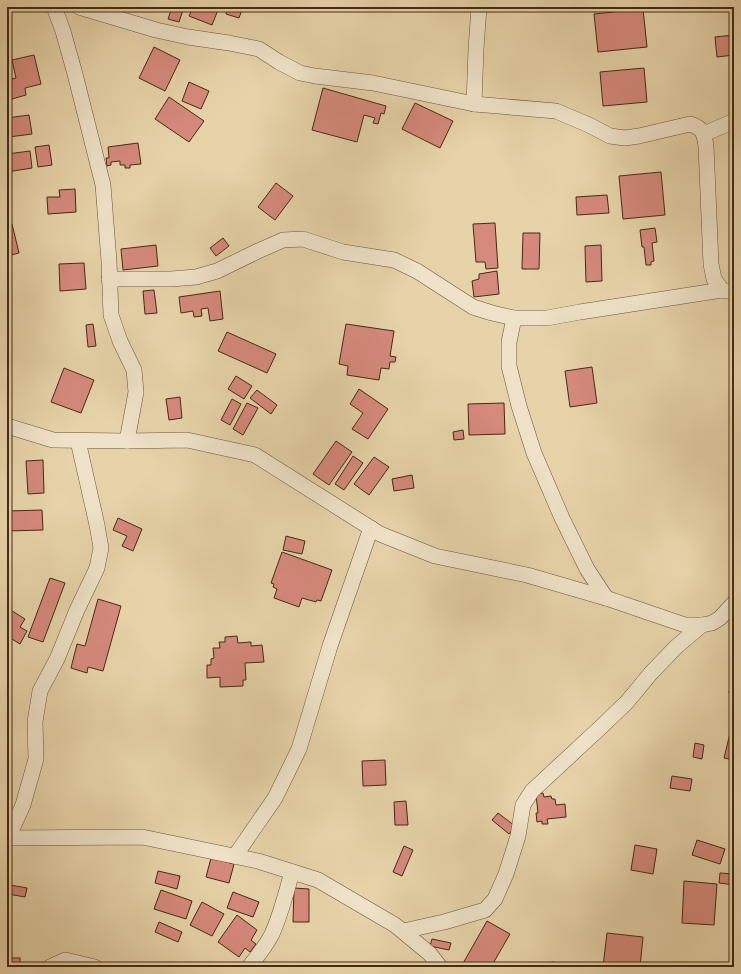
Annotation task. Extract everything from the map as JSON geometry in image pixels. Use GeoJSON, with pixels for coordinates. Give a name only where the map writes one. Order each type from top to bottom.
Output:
{"type":"FeatureCollection","features":[{"type":"Feature","properties":{"kind":"street"},"geometry":{"type":"LineString","coordinates":[[54,7],[63,31],[73,66],[103,185],[111,315],[120,341],[134,370],[136,392],[127,441]]}},
{"type":"Feature","properties":{"kind":"street"},"geometry":{"type":"LineString","coordinates":[[79,7],[156,30],[259,49],[300,73],[373,84],[474,104],[556,111],[610,136],[625,138],[639,136],[690,124],[698,127],[704,134],[706,146],[711,264],[714,279],[728,291]]}},
{"type":"Feature","properties":{"kind":"street"},"geometry":{"type":"LineString","coordinates":[[474,104],[478,7]]}},
{"type":"Feature","properties":{"kind":"street"},"geometry":{"type":"LineString","coordinates":[[704,134],[734,121]]}},
{"type":"Feature","properties":{"kind":"street"},"geometry":{"type":"LineString","coordinates":[[109,279],[171,279],[196,277],[217,270],[258,250],[283,240],[303,239],[343,252],[394,260],[417,271],[473,307],[514,318],[547,318],[728,291]]}},
{"type":"Feature","properties":{"kind":"street"},"geometry":{"type":"LineString","coordinates":[[514,318],[509,342],[509,366],[518,406],[531,446],[562,518],[587,569],[606,598]]}},
{"type":"Feature","properties":{"kind":"street"},"geometry":{"type":"LineString","coordinates":[[7,426],[53,440],[186,440],[255,455],[380,534],[435,556],[527,576],[606,598],[685,625],[702,625],[712,623],[720,618],[734,603]]}},
{"type":"Feature","properties":{"kind":"street"},"geometry":{"type":"LineString","coordinates":[[78,441],[98,525],[101,548],[97,568],[77,610],[57,659],[40,691],[35,722],[36,759],[23,805],[8,838],[142,837],[258,861],[318,880],[395,925],[430,954],[440,967]]}},
{"type":"Feature","properties":{"kind":"street"},"geometry":{"type":"LineString","coordinates":[[235,856],[274,798],[299,749],[330,646],[371,528]]}},
{"type":"Feature","properties":{"kind":"street"},"geometry":{"type":"LineString","coordinates":[[403,931],[444,922],[485,910],[495,899],[506,874],[518,836],[523,805],[532,791],[627,702],[651,673],[676,647],[702,625]]}},
{"type":"Feature","properties":{"kind":"street"},"geometry":{"type":"LineString","coordinates":[[249,967],[271,935],[283,906],[292,872]]}},
{"type":"Feature","properties":{"kind":"street"},"geometry":{"type":"LineString","coordinates":[[50,967],[65,960],[95,967]]}},
{"type":"Feature","properties":{"kind":"building"},"geometry":{"type":"Polygon","coordinates":[[[172,7],[184,7],[179,22],[168,19],[172,7]]]}},
{"type":"Feature","properties":{"kind":"building"},"geometry":{"type":"Polygon","coordinates":[[[193,7],[222,7],[221,10],[218,10],[212,25],[189,16],[193,7]]]}},
{"type":"Feature","properties":{"kind":"building"},"geometry":{"type":"Polygon","coordinates":[[[228,7],[243,7],[239,18],[226,14],[228,7]]]}},
{"type":"Feature","properties":{"kind":"building"},"geometry":{"type":"Polygon","coordinates":[[[643,9],[647,47],[598,52],[594,14],[643,9]]]}},
{"type":"Feature","properties":{"kind":"building"},"geometry":{"type":"Polygon","coordinates":[[[734,35],[734,55],[717,57],[715,37],[734,35]]]}},
{"type":"Feature","properties":{"kind":"building"},"geometry":{"type":"Polygon","coordinates":[[[154,47],[180,60],[165,91],[139,78],[154,47]]]}},
{"type":"Feature","properties":{"kind":"building"},"geometry":{"type":"Polygon","coordinates":[[[34,55],[41,84],[25,88],[26,95],[12,99],[7,80],[16,78],[12,60],[34,55]]]}},
{"type":"Feature","properties":{"kind":"building"},"geometry":{"type":"Polygon","coordinates":[[[644,68],[647,102],[603,106],[600,72],[644,68]]]}},
{"type":"Feature","properties":{"kind":"building"},"geometry":{"type":"Polygon","coordinates":[[[189,82],[209,91],[201,109],[182,101],[189,82]]]}},
{"type":"Feature","properties":{"kind":"building"},"geometry":{"type":"Polygon","coordinates":[[[323,88],[386,106],[384,114],[381,113],[378,124],[373,123],[375,118],[364,115],[357,142],[312,130],[323,88]]]}},
{"type":"Feature","properties":{"kind":"building"},"geometry":{"type":"Polygon","coordinates":[[[169,97],[204,121],[189,142],[155,119],[169,97]]]}},
{"type":"Feature","properties":{"kind":"building"},"geometry":{"type":"Polygon","coordinates":[[[415,103],[453,121],[440,148],[402,129],[415,103]]]}},
{"type":"Feature","properties":{"kind":"building"},"geometry":{"type":"Polygon","coordinates":[[[29,115],[32,134],[9,137],[7,118],[29,115]]]}},
{"type":"Feature","properties":{"kind":"building"},"geometry":{"type":"Polygon","coordinates":[[[138,143],[141,164],[130,165],[130,168],[125,168],[125,165],[120,165],[120,161],[111,162],[111,165],[107,166],[106,158],[109,158],[108,147],[138,143]]]}},
{"type":"Feature","properties":{"kind":"building"},"geometry":{"type":"Polygon","coordinates":[[[49,145],[52,165],[38,167],[35,147],[49,145]]]}},
{"type":"Feature","properties":{"kind":"building"},"geometry":{"type":"Polygon","coordinates":[[[30,151],[32,168],[7,172],[7,154],[30,151]]]}},
{"type":"Feature","properties":{"kind":"building"},"geometry":{"type":"Polygon","coordinates":[[[661,172],[665,215],[623,219],[619,176],[661,172]]]}},
{"type":"Feature","properties":{"kind":"building"},"geometry":{"type":"Polygon","coordinates":[[[276,183],[293,196],[275,220],[258,207],[276,183]]]}},
{"type":"Feature","properties":{"kind":"building"},"geometry":{"type":"Polygon","coordinates":[[[75,189],[76,212],[48,214],[47,197],[60,197],[59,190],[75,189]]]}},
{"type":"Feature","properties":{"kind":"building"},"geometry":{"type":"Polygon","coordinates":[[[607,195],[609,213],[577,215],[576,197],[607,195]]]}},
{"type":"Feature","properties":{"kind":"building"},"geometry":{"type":"Polygon","coordinates":[[[495,223],[498,268],[486,269],[485,262],[476,262],[473,224],[495,223]]]}},
{"type":"Feature","properties":{"kind":"building"},"geometry":{"type":"Polygon","coordinates":[[[12,224],[19,253],[7,256],[7,225],[12,224]]]}},
{"type":"Feature","properties":{"kind":"building"},"geometry":{"type":"Polygon","coordinates":[[[655,228],[657,242],[652,243],[654,261],[651,262],[651,265],[646,265],[640,230],[655,228]]]}},
{"type":"Feature","properties":{"kind":"building"},"geometry":{"type":"Polygon","coordinates":[[[523,233],[540,233],[539,269],[522,269],[523,233]]]}},
{"type":"Feature","properties":{"kind":"building"},"geometry":{"type":"Polygon","coordinates":[[[223,238],[229,246],[216,256],[210,248],[223,238]]]}},
{"type":"Feature","properties":{"kind":"building"},"geometry":{"type":"Polygon","coordinates":[[[156,245],[158,266],[123,270],[121,249],[156,245]]]}},
{"type":"Feature","properties":{"kind":"building"},"geometry":{"type":"Polygon","coordinates":[[[601,245],[602,281],[586,282],[585,246],[601,245]]]}},
{"type":"Feature","properties":{"kind":"building"},"geometry":{"type":"Polygon","coordinates":[[[84,263],[86,289],[60,291],[59,264],[84,263]]]}},
{"type":"Feature","properties":{"kind":"building"},"geometry":{"type":"Polygon","coordinates":[[[497,271],[499,294],[474,297],[472,281],[479,279],[479,274],[497,271]]]}},
{"type":"Feature","properties":{"kind":"building"},"geometry":{"type":"Polygon","coordinates":[[[154,290],[157,313],[145,314],[143,291],[154,290]]]}},
{"type":"Feature","properties":{"kind":"building"},"geometry":{"type":"Polygon","coordinates":[[[220,291],[223,319],[210,321],[208,308],[201,309],[202,316],[194,317],[193,311],[181,313],[179,297],[220,291]]]}},
{"type":"Feature","properties":{"kind":"building"},"geometry":{"type":"Polygon","coordinates":[[[93,324],[96,346],[88,347],[86,325],[93,324]]]}},
{"type":"Feature","properties":{"kind":"building"},"geometry":{"type":"Polygon","coordinates":[[[346,324],[394,331],[390,356],[396,357],[395,362],[390,362],[389,369],[381,368],[379,380],[347,375],[348,366],[339,364],[346,324]]]}},
{"type":"Feature","properties":{"kind":"building"},"geometry":{"type":"Polygon","coordinates":[[[227,332],[276,354],[267,373],[218,351],[227,332]]]}},
{"type":"Feature","properties":{"kind":"building"},"geometry":{"type":"Polygon","coordinates":[[[592,367],[597,403],[570,407],[565,371],[592,367]]]}},
{"type":"Feature","properties":{"kind":"building"},"geometry":{"type":"Polygon","coordinates":[[[64,368],[94,380],[81,413],[51,402],[64,368]]]}},
{"type":"Feature","properties":{"kind":"building"},"geometry":{"type":"Polygon","coordinates":[[[236,376],[252,386],[244,399],[228,389],[236,376]]]}},
{"type":"Feature","properties":{"kind":"building"},"geometry":{"type":"Polygon","coordinates":[[[359,389],[388,409],[368,439],[352,429],[363,413],[350,404],[359,389]]]}},
{"type":"Feature","properties":{"kind":"building"},"geometry":{"type":"Polygon","coordinates":[[[257,390],[277,405],[271,414],[250,398],[257,390]]]}},
{"type":"Feature","properties":{"kind":"building"},"geometry":{"type":"Polygon","coordinates":[[[180,397],[182,418],[169,420],[166,399],[180,397]]]}},
{"type":"Feature","properties":{"kind":"building"},"geometry":{"type":"Polygon","coordinates":[[[232,399],[241,404],[230,425],[221,420],[232,399]]]}},
{"type":"Feature","properties":{"kind":"building"},"geometry":{"type":"Polygon","coordinates":[[[247,403],[258,408],[243,435],[233,429],[247,403]]]}},
{"type":"Feature","properties":{"kind":"building"},"geometry":{"type":"Polygon","coordinates":[[[504,403],[505,434],[469,435],[468,404],[504,403]]]}},
{"type":"Feature","properties":{"kind":"building"},"geometry":{"type":"Polygon","coordinates":[[[463,430],[464,439],[454,440],[453,432],[463,430]]]}},
{"type":"Feature","properties":{"kind":"building"},"geometry":{"type":"Polygon","coordinates":[[[336,441],[352,452],[329,485],[313,474],[336,441]]]}},
{"type":"Feature","properties":{"kind":"building"},"geometry":{"type":"Polygon","coordinates":[[[353,456],[363,463],[344,490],[335,484],[353,456]]]}},
{"type":"Feature","properties":{"kind":"building"},"geometry":{"type":"Polygon","coordinates":[[[374,457],[389,467],[369,495],[354,484],[374,457]]]}},
{"type":"Feature","properties":{"kind":"building"},"geometry":{"type":"Polygon","coordinates":[[[43,460],[44,493],[28,494],[26,461],[43,460]]]}},
{"type":"Feature","properties":{"kind":"building"},"geometry":{"type":"Polygon","coordinates":[[[412,475],[414,488],[394,491],[392,479],[412,475]]]}},
{"type":"Feature","properties":{"kind":"building"},"geometry":{"type":"Polygon","coordinates":[[[42,510],[43,530],[7,531],[7,511],[42,510]]]}},
{"type":"Feature","properties":{"kind":"building"},"geometry":{"type":"Polygon","coordinates":[[[118,518],[142,529],[133,551],[122,546],[127,536],[113,530],[118,518]]]}},
{"type":"Feature","properties":{"kind":"building"},"geometry":{"type":"Polygon","coordinates":[[[286,536],[305,541],[302,554],[283,550],[286,536]]]}},
{"type":"Feature","properties":{"kind":"building"},"geometry":{"type":"Polygon","coordinates":[[[282,552],[332,570],[321,601],[317,600],[316,602],[302,598],[299,607],[274,598],[277,589],[273,587],[274,584],[271,583],[282,552]]]}},
{"type":"Feature","properties":{"kind":"building"},"geometry":{"type":"Polygon","coordinates":[[[50,578],[65,583],[43,642],[28,637],[50,578]]]}},
{"type":"Feature","properties":{"kind":"building"},"geometry":{"type":"Polygon","coordinates":[[[98,599],[121,606],[103,671],[88,667],[87,673],[71,668],[77,644],[85,646],[98,599]]]}},
{"type":"Feature","properties":{"kind":"building"},"geometry":{"type":"Polygon","coordinates":[[[9,609],[25,619],[20,627],[27,631],[20,644],[7,636],[7,612],[9,609]]]}},
{"type":"Feature","properties":{"kind":"building"},"geometry":{"type":"Polygon","coordinates":[[[237,636],[238,643],[251,642],[251,646],[262,645],[264,662],[245,663],[246,680],[243,680],[243,686],[220,687],[220,677],[207,678],[207,665],[211,665],[211,659],[214,658],[213,648],[220,648],[219,642],[225,642],[225,637],[237,636]]]}},
{"type":"Feature","properties":{"kind":"building"},"geometry":{"type":"Polygon","coordinates":[[[731,681],[734,681],[734,694],[729,693],[731,681]]]}},
{"type":"Feature","properties":{"kind":"building"},"geometry":{"type":"Polygon","coordinates":[[[732,725],[734,725],[734,760],[724,758],[732,725]]]}},
{"type":"Feature","properties":{"kind":"building"},"geometry":{"type":"Polygon","coordinates":[[[695,743],[704,745],[702,759],[693,757],[695,743]]]}},
{"type":"Feature","properties":{"kind":"building"},"geometry":{"type":"Polygon","coordinates":[[[385,760],[386,785],[363,786],[362,761],[385,760]]]}},
{"type":"Feature","properties":{"kind":"building"},"geometry":{"type":"Polygon","coordinates":[[[672,776],[692,779],[690,791],[670,788],[672,776]]]}},
{"type":"Feature","properties":{"kind":"building"},"geometry":{"type":"Polygon","coordinates":[[[543,793],[544,797],[551,796],[552,799],[555,799],[556,805],[565,804],[566,817],[547,819],[548,824],[542,824],[542,821],[537,822],[536,813],[538,813],[536,794],[543,793]]]}},
{"type":"Feature","properties":{"kind":"building"},"geometry":{"type":"Polygon","coordinates":[[[406,801],[408,825],[395,825],[394,802],[406,801]]]}},
{"type":"Feature","properties":{"kind":"building"},"geometry":{"type":"Polygon","coordinates":[[[498,813],[515,826],[509,834],[492,820],[498,813]]]}},
{"type":"Feature","properties":{"kind":"building"},"geometry":{"type":"Polygon","coordinates":[[[697,840],[725,849],[720,864],[692,855],[697,840]]]}},
{"type":"Feature","properties":{"kind":"building"},"geometry":{"type":"Polygon","coordinates":[[[635,845],[657,849],[653,874],[631,870],[635,845]]]}},
{"type":"Feature","properties":{"kind":"building"},"geometry":{"type":"Polygon","coordinates":[[[404,846],[413,850],[402,876],[393,872],[404,846]]]}},
{"type":"Feature","properties":{"kind":"building"},"geometry":{"type":"Polygon","coordinates":[[[211,858],[234,864],[229,883],[206,877],[211,858]]]}},
{"type":"Feature","properties":{"kind":"building"},"geometry":{"type":"Polygon","coordinates":[[[158,871],[180,876],[177,889],[155,883],[158,871]]]}},
{"type":"Feature","properties":{"kind":"building"},"geometry":{"type":"Polygon","coordinates":[[[720,873],[734,874],[734,885],[719,883],[720,873]]]}},
{"type":"Feature","properties":{"kind":"building"},"geometry":{"type":"Polygon","coordinates":[[[684,881],[717,884],[714,925],[682,923],[684,881]]]}},
{"type":"Feature","properties":{"kind":"building"},"geometry":{"type":"Polygon","coordinates":[[[10,885],[27,888],[25,897],[8,894],[10,885]]]}},
{"type":"Feature","properties":{"kind":"building"},"geometry":{"type":"Polygon","coordinates":[[[294,888],[309,889],[309,922],[293,922],[294,888]]]}},
{"type":"Feature","properties":{"kind":"building"},"geometry":{"type":"Polygon","coordinates":[[[161,890],[192,901],[186,919],[154,909],[161,890]]]}},
{"type":"Feature","properties":{"kind":"building"},"geometry":{"type":"Polygon","coordinates":[[[233,892],[259,902],[253,917],[227,908],[233,892]]]}},
{"type":"Feature","properties":{"kind":"building"},"geometry":{"type":"Polygon","coordinates":[[[202,902],[224,914],[212,936],[190,925],[202,902]]]}},
{"type":"Feature","properties":{"kind":"building"},"geometry":{"type":"Polygon","coordinates":[[[237,915],[257,930],[251,940],[256,944],[250,952],[245,948],[239,957],[218,942],[237,915]]]}},
{"type":"Feature","properties":{"kind":"building"},"geometry":{"type":"Polygon","coordinates":[[[487,921],[510,934],[491,967],[461,967],[487,921]]]}},
{"type":"Feature","properties":{"kind":"building"},"geometry":{"type":"Polygon","coordinates":[[[159,922],[182,932],[178,942],[155,932],[159,922]]]}},
{"type":"Feature","properties":{"kind":"building"},"geometry":{"type":"Polygon","coordinates":[[[607,933],[643,937],[640,967],[603,967],[607,933]]]}},
{"type":"Feature","properties":{"kind":"building"},"geometry":{"type":"Polygon","coordinates":[[[432,939],[451,943],[449,950],[430,946],[432,939]]]}},
{"type":"Feature","properties":{"kind":"building"},"geometry":{"type":"Polygon","coordinates":[[[7,958],[20,958],[20,967],[7,967],[7,958]]]}},
{"type":"Feature","properties":{"kind":"building"},"geometry":{"type":"Polygon","coordinates":[[[554,962],[555,967],[545,967],[544,963],[554,962]]]}}]}
